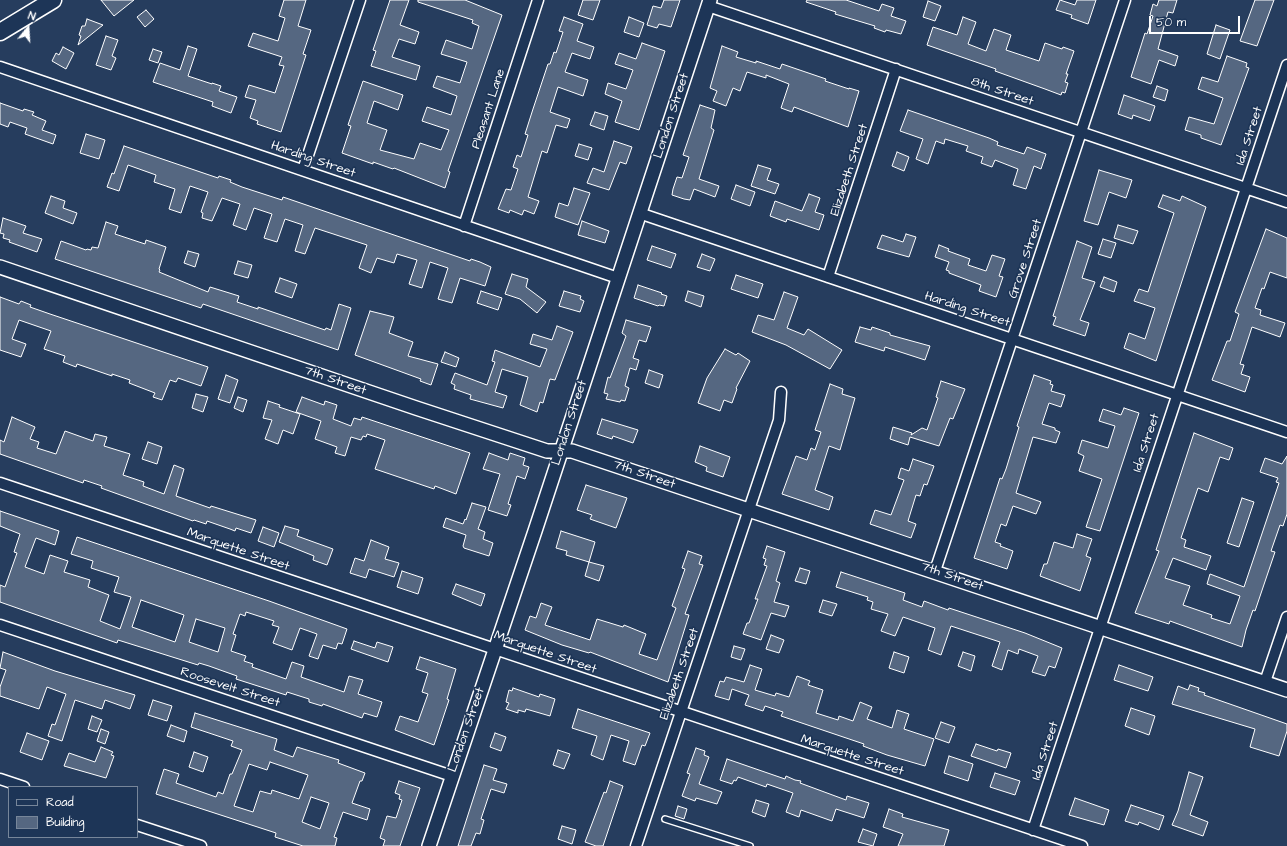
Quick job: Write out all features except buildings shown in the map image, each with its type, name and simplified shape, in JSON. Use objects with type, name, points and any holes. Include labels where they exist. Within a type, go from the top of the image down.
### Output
[{"type":"main road","points":[[0,32],[53,0]]},
{"type":"street","points":[[303,170],[360,0]]},
{"type":"street","name":"Pleasant Lane","points":[[464,226],[538,0]]},
{"type":"street","name":"Grove Street","points":[[935,571],[1014,340],[1125,0]]},
{"type":"street","name":"8th Street","points":[[709,3],[896,70],[1287,202]]},
{"type":"street","name":"London Street","points":[[429,846],[709,3]]},
{"type":"street","name":"Ida Street","points":[[1033,830],[1287,65]]},
{"type":"street","name":"Harding Street","points":[[0,67],[618,278]]},
{"type":"street","name":"Elizabeth Street","points":[[828,278],[896,70]]},
{"type":"street","name":"Harding Street","points":[[639,213],[1287,432]]},
{"type":"street","name":"7th Street","points":[[0,267],[431,413],[547,451],[572,451],[749,511],[935,571],[1287,690]]},
{"type":"street","name":"Elizabeth Street","points":[[636,846],[779,420],[781,392]]},
{"type":"street","name":"Marquette Street","points":[[0,483],[680,713],[1082,846]]},
{"type":"street","points":[[1265,682],[1287,617]]},
{"type":"street","name":"Roosevelt Street","points":[[0,625],[452,776]]},
{"type":"street","points":[[0,779],[21,786]]},
{"type":"street","points":[[138,825],[201,846]]},
{"type":"lane","points":[[665,819],[750,846]]}]
